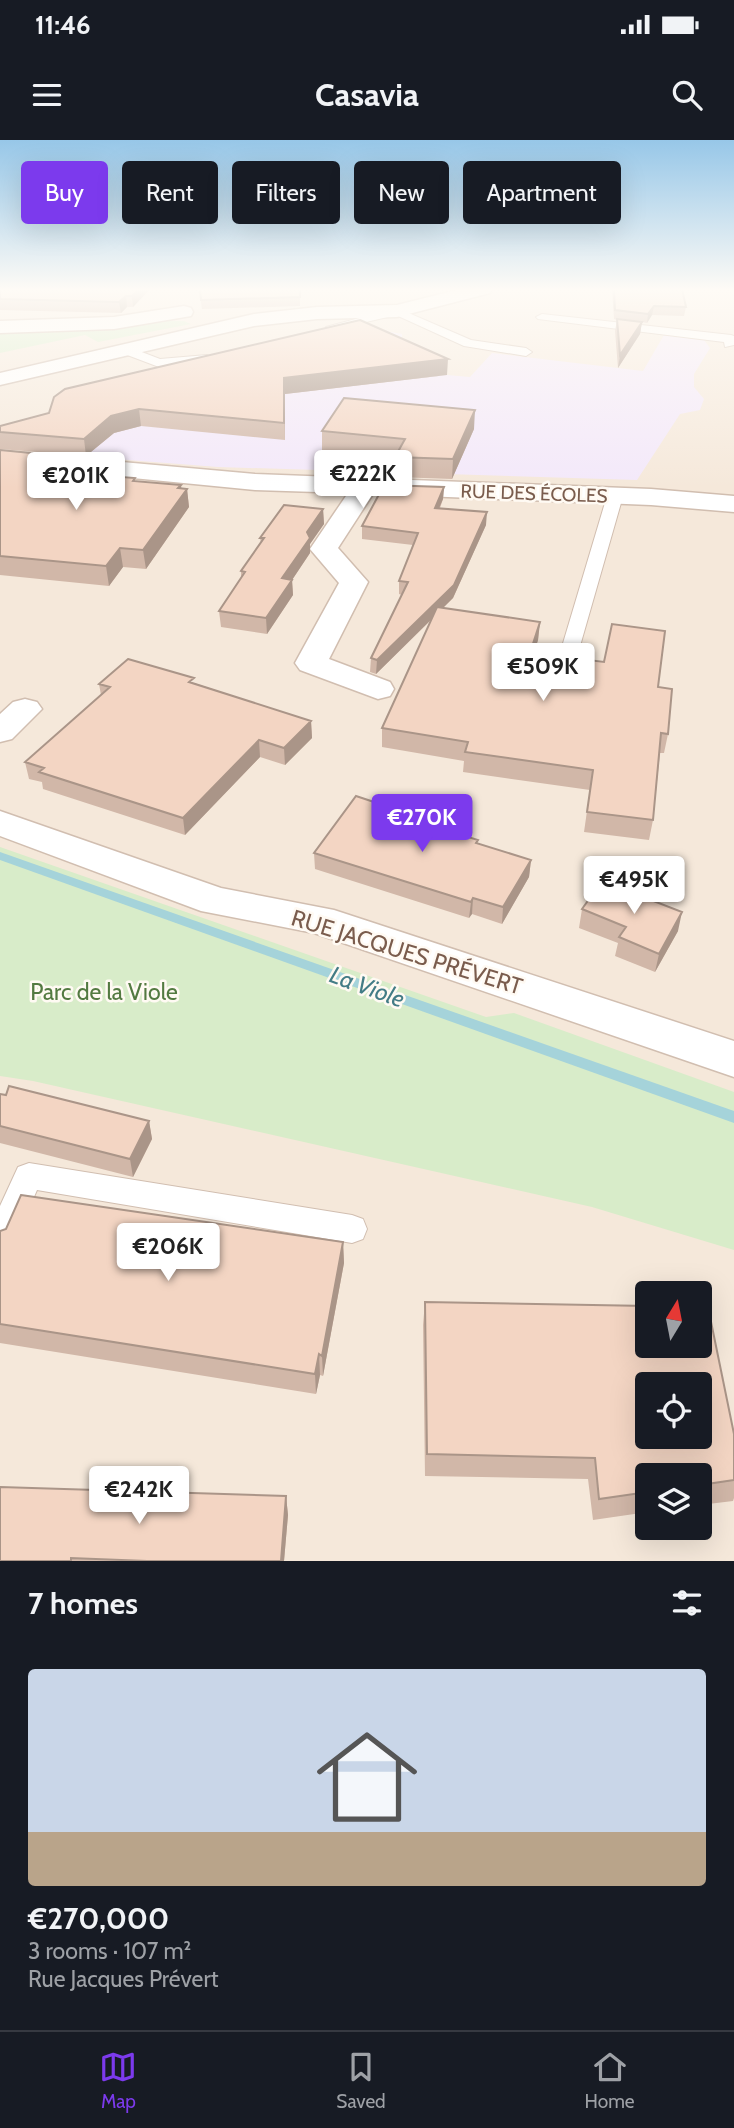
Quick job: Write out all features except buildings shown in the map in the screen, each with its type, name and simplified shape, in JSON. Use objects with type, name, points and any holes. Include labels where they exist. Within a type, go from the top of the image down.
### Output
[{"type":"street","points":[[0,379],[102,355]]},
{"type":"street","name":"RUE DES ÉCOLES","points":[[0,458],[230,481],[615,496],[734,504]]},
{"type":"street","points":[[364,487],[324,549],[354,582],[311,663],[378,689]]},
{"type":"street","points":[[0,732],[26,709]]},
{"type":"street","name":"RUE JACQUES PRÉVERT","points":[[0,824],[215,901],[319,920],[734,1059]]},
{"type":"lane","points":[[139,355],[159,363],[195,362],[221,355]]},
{"type":"lane","points":[[567,660],[615,496]]},
{"type":"lane","points":[[0,1239],[29,1176],[352,1229]]},
{"type":"shaded area","points":[[0,355],[734,355],[734,1561],[0,1561]]},
{"type":"shaded area","points":[[307,355],[422,355],[447,375],[470,377],[490,355],[511,355],[643,371],[652,355],[705,355],[694,374],[694,387],[704,399],[700,410],[680,414],[637,480],[218,467],[102,458],[42,449]]},
{"type":"green space","name":"Parc de la Viole","points":[[0,847],[486,1017],[514,1013],[734,1092],[734,1250],[592,1207],[33,1081],[0,1076]]},
{"type":"waterway","name":"La Viole","points":[[0,856],[734,1117]]}]
